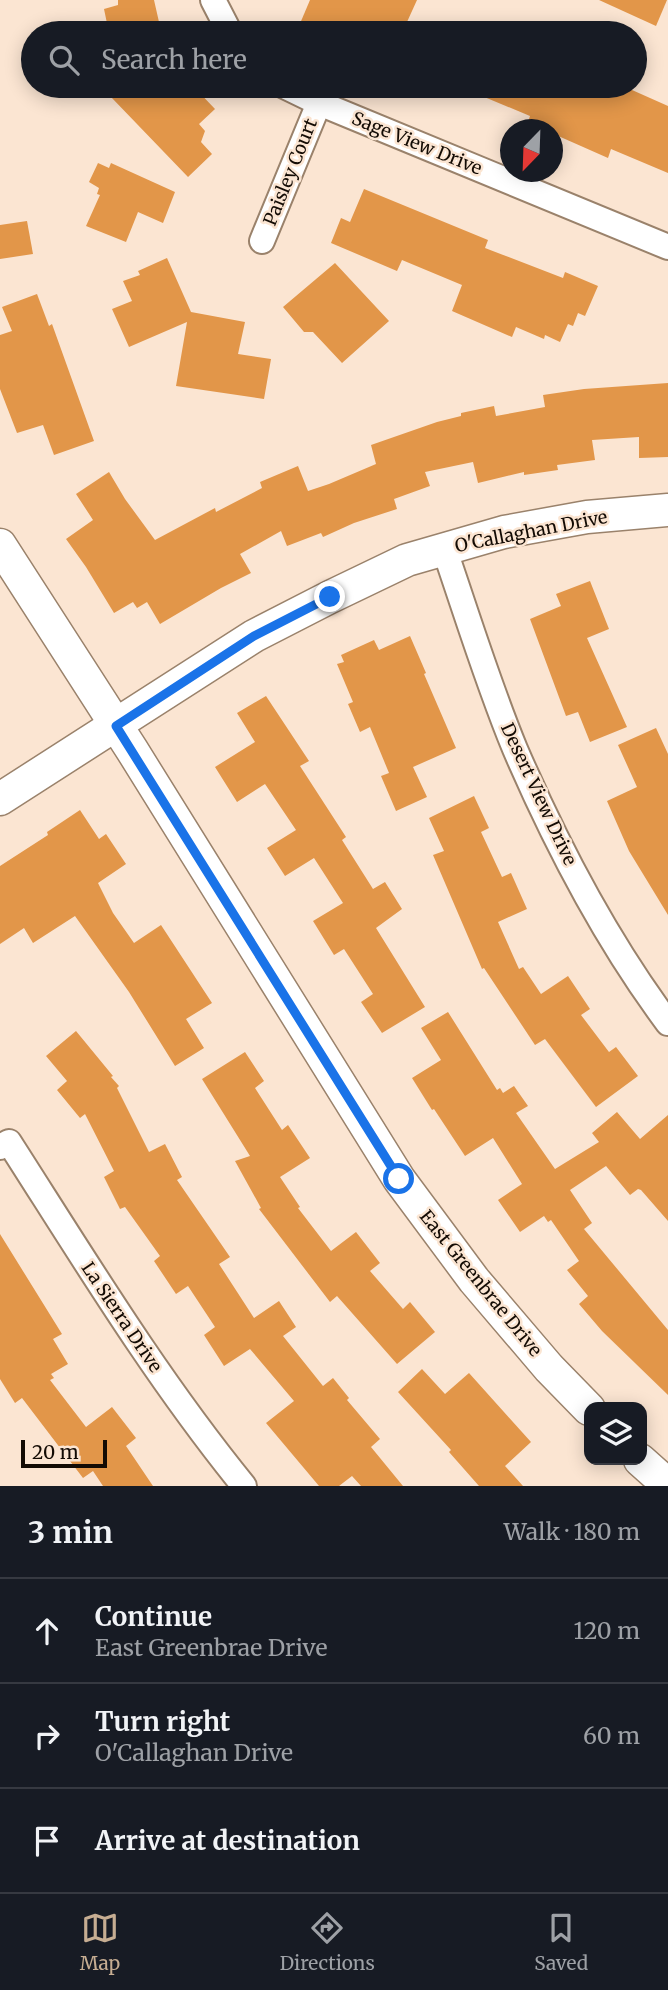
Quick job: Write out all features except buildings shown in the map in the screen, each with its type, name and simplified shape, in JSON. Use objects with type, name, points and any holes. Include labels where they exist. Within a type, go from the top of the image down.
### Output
[{"type":"street","points":[[213,0],[224,21]]},
{"type":"street","name":"Sage View Drive","points":[[308,98],[668,247]]},
{"type":"street","name":"Paisley Court","points":[[262,241],[318,103]]},
{"type":"street","name":"O'Callaghan Drive","points":[[0,799],[254,636],[407,560],[504,532],[587,517],[668,510]]},
{"type":"street","name":"East Greenbrae Drive","points":[[0,545],[399,1179],[474,1280],[549,1368],[584,1404]]},
{"type":"street","name":"Desert View Drive","points":[[444,548],[515,748],[559,844],[608,931],[668,1023]]},
{"type":"street","name":"La Sierra Drive","points":[[4,1144],[135,1340],[211,1446],[244,1486]]},
{"type":"street","points":[[646,1465],[668,1485]]},
{"type":"route","points":[[330,597],[254,636],[116,726],[399,1179]]}]
